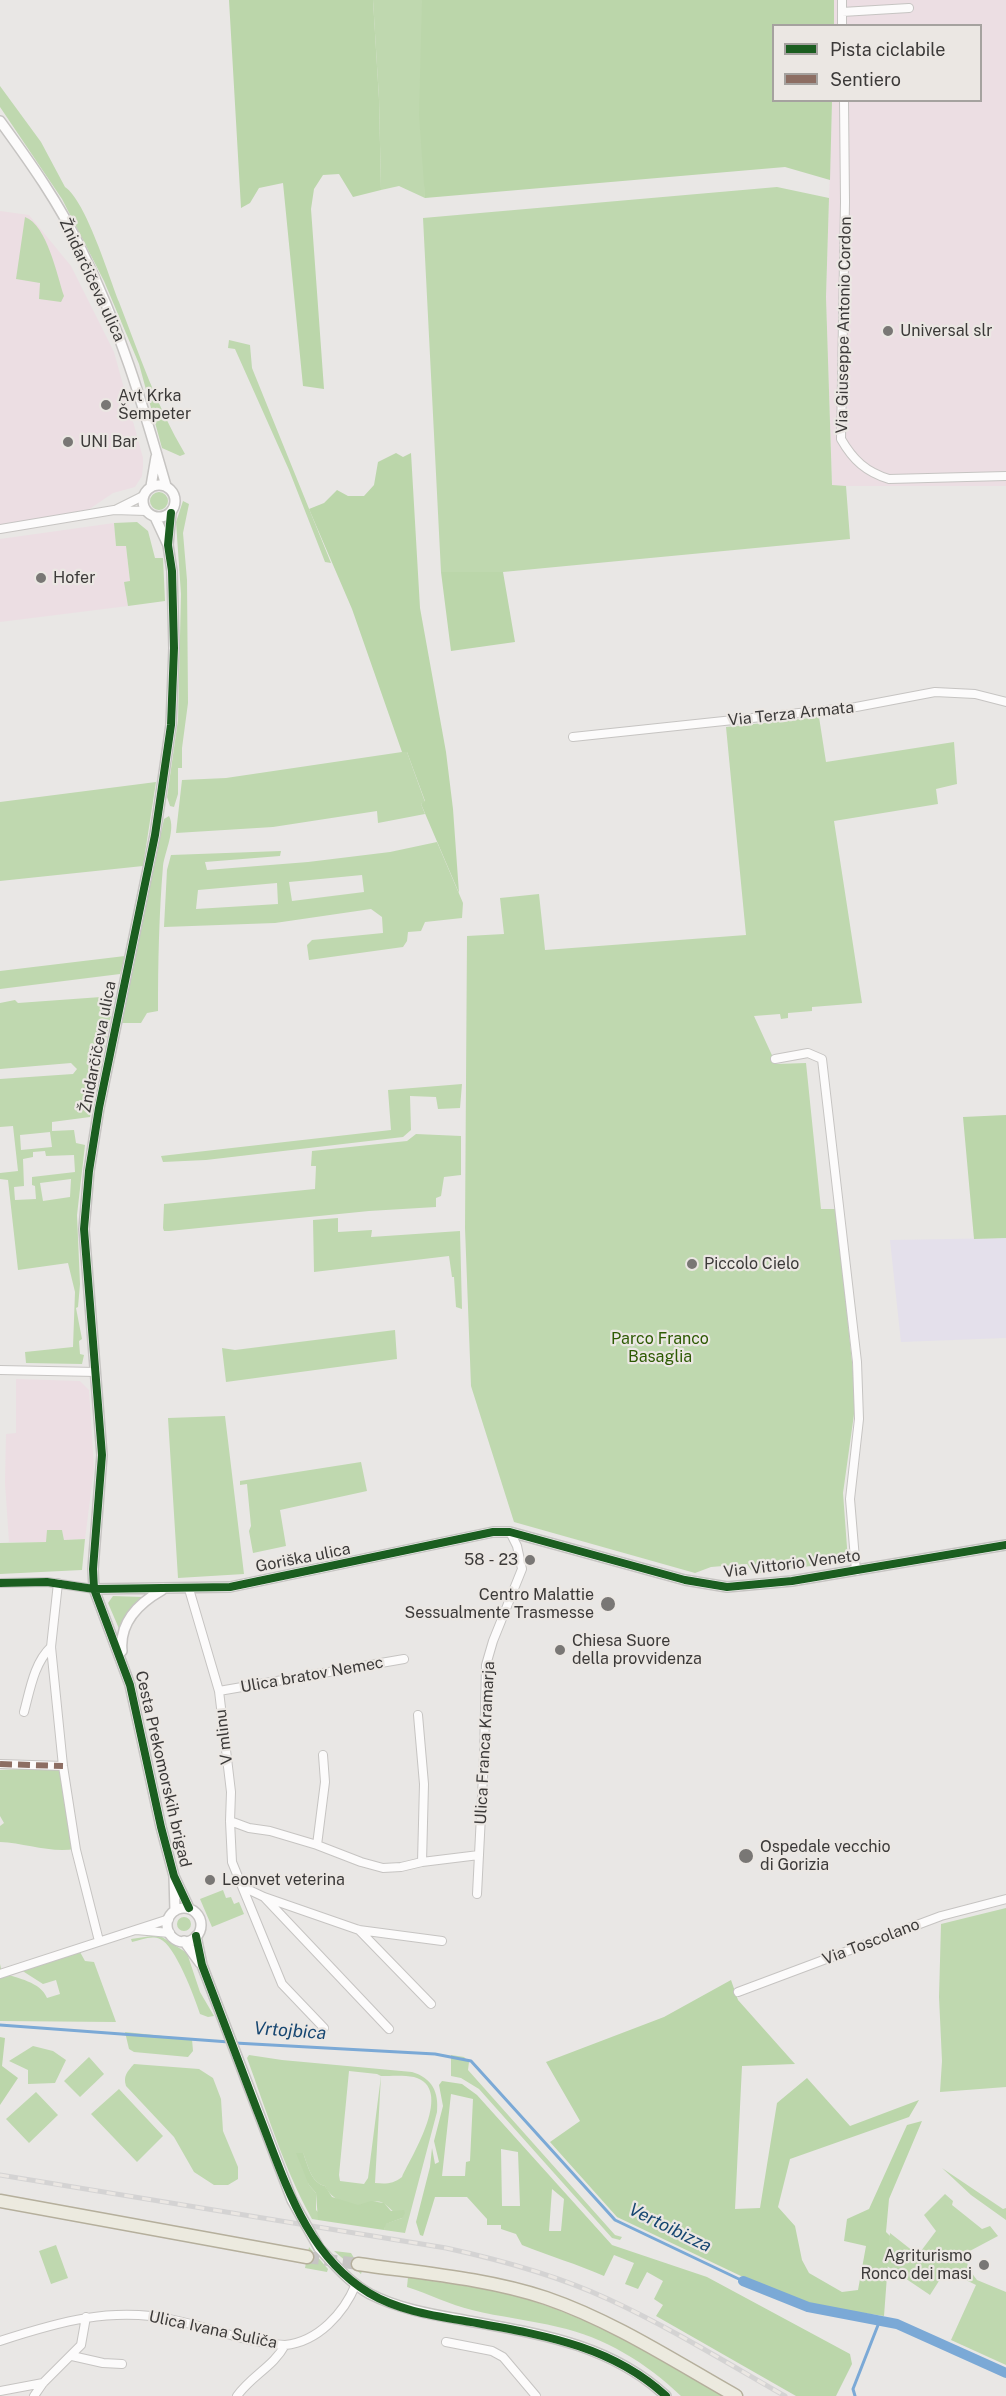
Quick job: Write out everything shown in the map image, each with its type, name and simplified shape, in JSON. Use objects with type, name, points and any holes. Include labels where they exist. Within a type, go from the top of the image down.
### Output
[{"type":"main road","points":[[0,2201],[307,2257]]},
{"type":"main road","points":[[358,2264],[460,2279],[509,2288],[545,2298],[600,2321],[736,2396]]},
{"type":"street","points":[[842,0],[842,24]]},
{"type":"street","points":[[842,12],[909,8]]},
{"type":"street","name":"Via Giuseppe Antonio Cordon","points":[[844,102],[845,202],[841,439],[850,455],[863,467],[876,475],[889,479],[1006,476]]},
{"type":"street","name":"Žnidarčičeva ulica","points":[[0,121],[40,177],[81,247],[116,326],[143,402],[166,486],[176,498],[176,504],[171,513],[168,545],[172,571],[174,648],[171,725],[155,835],[99,1108],[89,1171],[84,1228],[102,1455],[93,1569],[94,1589]]},
{"type":"street","name":"Žnidarčičeva ulica","points":[[114,510],[143,496],[151,486],[157,452]]},
{"type":"street","points":[[151,486],[157,484],[166,486]]},
{"type":"street","points":[[143,496],[146,511],[155,517],[163,517],[171,513]]},
{"type":"street","name":"Žnidarčičeva ulica","points":[[0,528],[114,510],[146,511]]},
{"type":"street","name":"Žnidarčičeva ulica","points":[[155,517],[168,545]]},
{"type":"street","name":"Via Terza Armata","points":[[573,737],[856,707],[935,692],[975,694],[1006,702]]},
{"type":"street","name":"Via Vittorio Veneto","points":[[776,1059],[808,1053],[822,1059],[857,1362],[859,1419],[850,1499],[856,1571]]},
{"type":"street","points":[[0,1370],[96,1372]]},
{"type":"street","name":"Goriška ulica","points":[[94,1589],[230,1587],[493,1532],[512,1533]]},
{"type":"street","name":"Via Vittorio Veneto","points":[[512,1533],[684,1580],[727,1587],[792,1581],[1006,1545]]},
{"type":"street","name":"Ulica Franca Kramarja","points":[[477,1894],[486,1665],[493,1641],[522,1569],[512,1533]]},
{"type":"street","points":[[0,1582],[58,1583],[94,1589]]},
{"type":"street","points":[[58,1583],[51,1647],[63,1766],[76,1850],[99,1941]]},
{"type":"street","points":[[122,1659],[121,1641],[132,1613],[148,1598],[165,1588]]},
{"type":"street","name":"Cesta Prekomorskih brigad","points":[[94,1589],[102,1615],[122,1659],[135,1705],[174,1876],[189,1908],[197,1914],[201,1923],[196,1936],[202,1965],[292,2199],[320,2248],[356,2284],[370,2294],[400,2306],[549,2337],[596,2351],[640,2375],[666,2396]]},
{"type":"street","name":"V mlinu","points":[[189,1589],[219,1691],[231,1792],[232,1862],[282,1984],[324,2028]]},
{"type":"street","points":[[24,1712],[37,1667],[44,1653],[51,1647]]},
{"type":"street","name":"Ulica bratov Nemec","points":[[219,1691],[404,1659]]},
{"type":"street","points":[[418,1715],[424,1784],[422,1862]]},
{"type":"street","points":[[317,1845],[325,1790],[323,1755]]},
{"type":"street","points":[[0,1764],[63,1766]]},
{"type":"street","points":[[230,1821],[317,1845],[383,1868],[479,1855]]},
{"type":"street","name":"Cesta Prekomorskih brigad","points":[[174,1876],[170,1934],[184,1941],[202,1965]]},
{"type":"street","points":[[243,1887],[264,1897],[358,1930],[442,1941]]},
{"type":"street","points":[[264,1897],[388,2029]]},
{"type":"street","name":"Via Toscolano","points":[[738,1992],[941,1916],[1006,1899]]},
{"type":"street","points":[[0,1974],[134,1930],[189,1908]]},
{"type":"street","points":[[134,1930],[170,1934]]},
{"type":"street","points":[[358,1930],[431,2004]]},
{"type":"street","points":[[184,1941],[196,1936]]},
{"type":"street","points":[[237,2396],[246,2384],[275,2360],[285,2345],[296,2344],[325,2328],[339,2313],[356,2284]]},
{"type":"street","name":"Ulica Ivana Suliča","points":[[0,2342],[51,2325],[86,2317],[120,2314],[173,2319],[263,2344],[285,2345]]},
{"type":"street","points":[[34,2396],[43,2383],[81,2345],[86,2317]]},
{"type":"street","points":[[446,2342],[492,2351],[502,2357],[536,2396]]},
{"type":"street","points":[[72,2356],[103,2363],[122,2364]]},
{"type":"street","points":[[0,2391],[22,2389],[43,2383]]},
{"type":"shaded area","points":[[834,0],[1006,0],[1006,486],[832,486],[826,297],[832,102],[982,102],[982,24],[834,24]]},
{"type":"shaded area","points":[[0,211],[29,215],[71,266],[114,352],[143,458],[143,466],[142,476],[135,487],[113,493],[88,510],[0,525]]},
{"type":"shaded area","points":[[114,523],[116,546],[126,546],[130,582],[125,582],[128,606],[0,622],[0,539]]},
{"type":"shaded area","points":[[1006,1238],[1006,1338],[901,1342],[890,1240]]},
{"type":"shaded area","points":[[16,1379],[80,1381],[89,1390],[94,1468],[85,1539],[64,1540],[62,1530],[48,1530],[47,1542],[9,1542],[5,1483],[6,1434],[16,1433]]},
{"type":"green space","points":[[229,0],[373,0],[379,99],[381,190],[353,197],[339,174],[323,175],[314,189],[311,209],[324,389],[303,386],[283,183],[259,188],[250,203],[241,208]]},
{"type":"green space","points":[[373,0],[422,0],[425,198],[399,186],[381,190],[379,99]]},
{"type":"green space","points":[[422,0],[834,0],[834,24],[772,24],[772,102],[832,102],[830,180],[785,167],[425,198],[419,115]]},
{"type":"green space","points":[[0,86],[41,142],[65,187],[81,207],[96,240],[149,380],[185,454],[180,456],[162,448],[139,364],[104,281],[62,199],[0,107]]},
{"type":"green space","points":[[777,187],[829,198],[826,297],[832,485],[846,486],[850,539],[503,572],[441,572],[423,218]]},
{"type":"green space","points":[[25,217],[33,222],[45,240],[64,296],[61,302],[39,299],[40,283],[16,279]]},
{"type":"green space","points":[[229,340],[250,345],[252,368],[331,563],[325,562],[289,470],[235,349],[228,348]]},
{"type":"green space","points":[[396,453],[403,457],[411,453],[420,608],[446,752],[459,893],[421,804],[425,801],[407,752],[402,752],[352,609],[309,509],[324,503],[337,490],[348,496],[364,496],[374,485],[378,462]]},
{"type":"green space","points":[[155,492],[163,492],[168,497],[166,508],[155,510],[150,505],[150,497]]},
{"type":"green space","points":[[183,501],[189,504],[183,533],[187,580],[188,703],[182,748],[182,768],[178,768],[178,794],[174,807],[170,806],[167,797],[178,720],[181,594],[176,522]]},
{"type":"green space","points":[[137,522],[148,531],[155,558],[163,558],[165,601],[128,606],[124,582],[130,581],[126,546],[116,546],[114,523]]},
{"type":"green space","points":[[441,572],[503,572],[515,642],[451,651]]},
{"type":"green space","name":"Parco Franco Basaglia","points":[[819,717],[826,762],[954,742],[957,784],[936,789],[938,804],[834,821],[862,1003],[812,1007],[812,1011],[788,1013],[788,1018],[781,1019],[780,1014],[754,1016],[776,1064],[806,1063],[821,1209],[836,1209],[856,1400],[843,1493],[848,1561],[759,1573],[751,1570],[747,1564],[711,1567],[695,1573],[514,1522],[471,1386],[465,1228],[467,936],[504,934],[500,898],[539,894],[545,950],[746,935],[726,727]]},
{"type":"green space","points":[[407,752],[425,802],[421,804],[425,814],[378,823],[377,811],[273,827],[176,833],[182,780],[226,778]]},
{"type":"green space","points":[[156,782],[143,866],[0,881],[0,802]]},
{"type":"green space","points":[[169,816],[171,834],[163,866],[158,1011],[147,1013],[141,1023],[121,1023],[164,819]]},
{"type":"green space","points":[[437,842],[463,903],[462,918],[425,922],[421,931],[408,932],[407,941],[403,947],[309,960],[307,945],[312,940],[383,933],[382,917],[371,909],[275,923],[164,927],[167,870],[171,855],[281,851],[280,856],[205,862],[207,870],[308,862],[390,852]],"holes":[[[362,875],[364,892],[292,901],[289,882]],[[277,883],[278,904],[196,909],[198,890]]]},
{"type":"green space","points":[[125,956],[120,974],[0,989],[0,971]]},
{"type":"green space","points":[[115,996],[90,1117],[52,1122],[52,1131],[74,1130],[76,1143],[85,1145],[77,1215],[80,1284],[78,1307],[76,1308],[82,1339],[79,1341],[80,1354],[84,1355],[82,1364],[26,1363],[25,1352],[73,1347],[75,1292],[68,1263],[18,1270],[8,1180],[0,1179],[0,1173],[18,1171],[13,1126],[0,1127],[0,1079],[73,1074],[77,1069],[71,1063],[0,1069],[0,1003],[15,1000],[18,1003]],"holes":[[[50,1132],[52,1147],[21,1150],[20,1135]],[[45,1151],[46,1156],[74,1155],[75,1172],[32,1177],[36,1199],[15,1200],[14,1187],[24,1186],[23,1159],[33,1157],[33,1152]],[[71,1179],[70,1197],[43,1201],[40,1183]]]},
{"type":"green space","points":[[462,1084],[460,1108],[438,1109],[436,1097],[410,1096],[411,1130],[403,1137],[206,1160],[163,1162],[161,1156],[391,1130],[388,1090]]},
{"type":"green space","points":[[1006,1115],[1006,1238],[974,1239],[963,1117]]},
{"type":"green space","points":[[416,1134],[461,1136],[461,1175],[444,1177],[441,1196],[436,1198],[436,1207],[369,1211],[164,1231],[164,1204],[315,1189],[316,1166],[311,1166],[312,1151],[407,1141]]},
{"type":"green space","points":[[338,1218],[338,1232],[372,1230],[371,1237],[460,1231],[462,1309],[456,1307],[454,1277],[452,1277],[449,1256],[314,1272],[313,1220]]},
{"type":"green space","points":[[395,1330],[397,1359],[226,1382],[222,1348],[235,1350]]},
{"type":"green space","points":[[225,1416],[244,1574],[178,1578],[168,1418]]},
{"type":"green space","points":[[361,1462],[367,1491],[280,1510],[286,1546],[253,1553],[249,1531],[251,1526],[247,1484],[240,1485],[240,1481]]},
{"type":"green space","points":[[47,1530],[62,1530],[64,1540],[85,1539],[82,1570],[0,1574],[0,1543],[46,1542]]},
{"type":"green space","points":[[113,1596],[142,1597],[130,1612],[120,1631],[108,1603]]},
{"type":"green space","points":[[62,1767],[75,1849],[56,1850],[0,1842],[0,1826],[4,1823],[0,1816],[0,1770]]},
{"type":"green space","points":[[223,1890],[226,1898],[231,1897],[234,1904],[239,1902],[244,1914],[212,1927],[200,1899]]},
{"type":"green space","points":[[1006,1908],[1006,2087],[940,2092],[942,2061],[939,1997],[941,1924]]},
{"type":"green space","points":[[181,1917],[187,1917],[191,1924],[187,1931],[181,1931],[177,1927],[177,1921]]},
{"type":"green space","points":[[162,1937],[187,1953],[200,1992],[214,2016],[208,2017],[200,2014],[184,1973],[166,1943],[157,1938],[132,1942],[131,1939]]},
{"type":"green space","points":[[80,1952],[85,1961],[94,1962],[116,2022],[0,2021],[0,1964],[2,1973],[34,1984],[47,1998],[60,1994],[56,1980],[43,1984],[21,1970]]},
{"type":"green space","points":[[731,1980],[738,2000],[795,2064],[742,2066],[735,2209],[760,2208],[777,2103],[807,2078],[850,2126],[919,2100],[909,2117],[790,2159],[778,2207],[795,2226],[802,2260],[809,2273],[842,2292],[858,2290],[866,2246],[844,2241],[847,2219],[869,2209],[907,2125],[922,2121],[889,2199],[886,2232],[890,2236],[884,2316],[814,2306],[802,2302],[743,2277],[617,2217],[550,2142],[580,2121],[546,2062],[664,2017]]},
{"type":"green space","points":[[125,2032],[192,2039],[193,2051],[188,2057],[134,2052],[129,2049]]},
{"type":"green space","points":[[0,2037],[5,2038],[2,2066],[18,2078],[0,2105]]},
{"type":"green space","points":[[33,2046],[53,2051],[66,2060],[55,2083],[28,2084],[28,2070],[9,2061]]},
{"type":"green space","points":[[249,2055],[412,2072],[429,2082],[437,2098],[437,2112],[405,2233],[384,2230],[385,2224],[402,2218],[383,2203],[355,2205],[335,2198],[313,2177],[303,2153],[309,2185],[316,2193],[316,2210],[319,2213],[318,2220],[312,2219],[284,2160],[247,2058]],"holes":[[[349,2071],[381,2076],[368,2178],[364,2184],[340,2181]],[[381,2076],[414,2077],[426,2084],[431,2094],[431,2108],[421,2139],[402,2177],[392,2182],[375,2183]]]},
{"type":"green space","points":[[451,2055],[464,2057],[469,2062],[468,2070],[615,2235],[622,2237],[620,2240],[612,2238],[479,2089],[461,2078],[451,2076]]},
{"type":"green space","points":[[89,2057],[104,2074],[80,2097],[64,2081]]},
{"type":"green space","points":[[134,2064],[199,2069],[213,2078],[221,2099],[223,2131],[238,2167],[238,2179],[228,2185],[214,2185],[194,2172],[174,2137],[126,2086],[126,2074]]},
{"type":"green space","points":[[442,2081],[462,2084],[477,2095],[612,2245],[707,2277],[850,2354],[852,2364],[836,2396],[796,2396],[656,2316],[663,2305],[654,2299],[663,2281],[647,2272],[638,2289],[625,2284],[634,2263],[614,2255],[604,2276],[522,2245],[516,2234],[501,2229],[501,2225],[487,2225],[487,2219],[467,2197],[435,2197],[423,2236],[420,2235],[416,2222],[430,2167],[432,2148],[435,2164],[439,2162],[434,2141],[443,2106],[439,2085]],"holes":[[[451,2094],[473,2099],[470,2161],[466,2162],[465,2176],[442,2176]],[[501,2149],[518,2152],[520,2206],[502,2206]],[[552,2189],[564,2199],[561,2231],[549,2231]]]},
{"type":"green space","points":[[119,2089],[163,2136],[137,2162],[91,2114]]},
{"type":"green space","points":[[36,2092],[58,2115],[29,2143],[6,2119]]},
{"type":"green space","points":[[296,2153],[303,2153],[313,2177],[325,2186],[332,2197],[358,2205],[371,2201],[384,2203],[391,2211],[404,2210],[405,2213],[402,2218],[386,2224],[384,2230],[318,2220],[316,2193],[309,2185]]},
{"type":"green space","points":[[942,2168],[1003,2209],[1006,2208],[1006,2220],[971,2195]]},
{"type":"green space","points":[[945,2194],[953,2201],[952,2205],[982,2229],[990,2226],[998,2236],[966,2253],[968,2268],[977,2280],[1006,2292],[1006,2365],[951,2340],[976,2285],[946,2270],[930,2295],[887,2266],[890,2233],[918,2255],[936,2231],[924,2215]]},
{"type":"green space","points":[[56,2245],[68,2278],[51,2284],[39,2251]]},
{"type":"green space","points":[[309,2247],[328,2269],[327,2272],[305,2268]]},
{"type":"green space","points":[[334,2251],[351,2253],[362,2271],[361,2274]]},
{"type":"green space","points":[[408,2277],[497,2291],[552,2308],[603,2329],[724,2396],[681,2396],[639,2362],[592,2337],[537,2322],[456,2305],[407,2287]]},
{"type":"waterway","name":"Vrtojbica","points":[[0,2025],[229,2042]]},
{"type":"waterway","name":"Vertoibizza","points":[[235,2043],[435,2054],[471,2061],[615,2220],[743,2281]]},
{"type":"waterway","name":"Vertoibizza","points":[[743,2281],[808,2307],[897,2324],[1006,2373]]},
{"type":"waterway","name":"Vrtojbica","points":[[855,2396],[853,2389],[880,2320]]},
{"type":"tunnel","points":[[307,2257],[358,2264]]},
{"type":"railway","points":[[0,2175],[446,2248],[508,2263],[548,2275],[631,2310],[785,2396]]},
{"type":"marked path","points":[[0,1764],[63,1766]]},
{"type":"cycle path","points":[[171,513],[168,545],[172,571],[174,648],[171,725],[155,835],[99,1108],[89,1171],[84,1229],[102,1455],[93,1569],[94,1589],[130,1685],[161,1827],[174,1876],[189,1908]]},
{"type":"cycle path","points":[[0,1583],[47,1582],[94,1589],[230,1587],[493,1532],[510,1532],[685,1580],[727,1587],[792,1581],[1006,1545]]},
{"type":"cycle path","points":[[196,1936],[202,1965],[298,2211],[328,2257],[347,2277],[382,2300],[410,2310],[556,2339],[580,2346],[625,2366],[666,2396]]},
{"type":"place","name":"Universal slr","points":[[888,331]]},
{"type":"place","name":"Avt Krka Šempeter","points":[[106,405]]},
{"type":"place","name":"UNI Bar","points":[[68,442]]},
{"type":"place","name":"Hofer","points":[[41,578]]},
{"type":"place","name":"Piccolo Cielo","points":[[692,1264]]},
{"type":"place","name":"58 - 23","points":[[530,1560]]},
{"type":"place","name":"Centro Malattie Sessualmente Trasmesse","points":[[608,1604]]},
{"type":"place","name":"Chiesa Suore della provvidenza","points":[[560,1650]]},
{"type":"place","name":"Ospedale vecchio di Gorizia","points":[[746,1856]]},
{"type":"place","name":"Leonvet veterina","points":[[210,1880]]},
{"type":"place","name":"Agriturismo Ronco dei masi","points":[[984,2265]]}]
